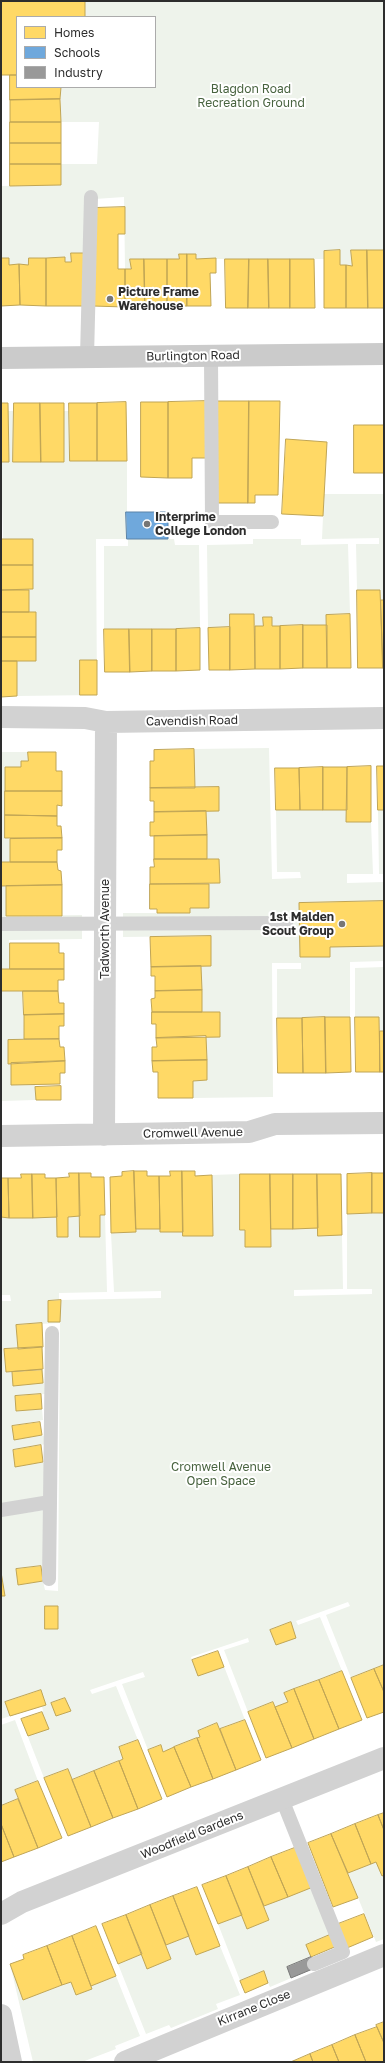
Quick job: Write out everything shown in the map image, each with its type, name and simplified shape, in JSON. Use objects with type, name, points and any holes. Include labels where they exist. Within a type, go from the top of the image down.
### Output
[{"type":"main road","name":"Burlington Road","points":[[1,358],[384,354]]},
{"type":"street","name":"Cavendish Road","points":[[1,717],[85,718],[106,722],[384,718]]},
{"type":"street","name":"Tadworth Avenue","points":[[104,1135],[106,722]]},
{"type":"street","name":"Cromwell Avenue","points":[[1,1136],[249,1132],[275,1124],[384,1123]]},
{"type":"street","name":"Woodfield Gardens","points":[[1,1914],[22,1902],[384,1758]]},
{"type":"street","name":"Kirrane Close","points":[[125,2062],[384,1955]]},
{"type":"street","points":[[1,2015],[11,2062]]},
{"type":"lane","points":[[87,358],[91,197]]},
{"type":"lane","points":[[211,356],[212,522],[272,522]]},
{"type":"lane","points":[[1,924],[286,923]]},
{"type":"lane","points":[[49,1580],[52,1333]]},
{"type":"lane","points":[[1,1510],[50,1502]]},
{"type":"lane","points":[[282,1799],[343,1952],[314,1964]]},
{"type":"green space","name":"Blagdon Road Recreation Ground","points":[[85,1],[384,1],[384,250],[352,250],[352,266],[340,265],[340,250],[324,251],[324,259],[196,259],[196,254],[179,259],[131,259],[131,269],[125,269],[124,197],[95,199],[86,253],[71,253],[71,262],[65,262],[64,257],[29,258],[28,265],[9,265],[9,258],[1,258],[1,186],[61,185],[61,164],[97,164],[99,122],[61,122],[61,88],[156,88],[156,16],[85,16]]},
{"type":"green space","points":[[8,411],[14,411],[14,462],[64,462],[64,411],[69,411],[70,461],[127,461],[127,539],[96,539],[97,695],[17,696],[17,661],[36,661],[36,612],[29,612],[29,590],[33,589],[33,539],[3,539],[1,462],[9,462]]},
{"type":"green space","points":[[324,494],[384,494],[384,600],[381,600],[380,590],[357,590],[356,544],[379,544],[379,538],[322,539]]},
{"type":"green space","points":[[128,539],[174,539],[175,545],[199,545],[200,628],[104,629],[104,546],[128,546]]},
{"type":"green space","points":[[253,539],[301,539],[301,545],[348,544],[350,614],[326,615],[327,625],[272,626],[272,617],[263,626],[255,626],[254,614],[230,614],[230,627],[208,628],[207,545],[253,544]]},
{"type":"green space","points":[[269,748],[272,879],[301,878],[300,872],[277,872],[276,810],[347,810],[347,822],[371,822],[373,874],[347,874],[347,883],[384,882],[384,961],[350,962],[350,1017],[277,1018],[277,969],[301,969],[301,963],[272,963],[273,1097],[193,1098],[193,1081],[207,1080],[206,1036],[220,1036],[220,1012],[202,1012],[201,966],[211,966],[211,936],[123,937],[123,913],[190,913],[190,908],[209,908],[209,884],[220,883],[219,859],[207,859],[206,811],[219,811],[219,787],[195,788],[194,749]]},
{"type":"green space","points":[[1,752],[28,752],[28,761],[21,767],[5,767],[5,838],[10,839],[10,862],[1,862]]},
{"type":"green space","points":[[378,810],[384,810],[384,874],[379,874]]},
{"type":"green space","points":[[1,886],[6,886],[7,916],[82,915],[82,939],[9,940],[10,969],[1,969]]},
{"type":"green space","points":[[384,967],[384,1031],[380,1031],[379,1017],[355,1017],[355,968]]},
{"type":"green space","points":[[1,991],[23,991],[24,1039],[8,1040],[8,1063],[11,1063],[11,1085],[35,1085],[36,1100],[1,1101]]},
{"type":"green space","name":"Cromwell Avenue Open Space","points":[[240,1174],[240,1230],[245,1230],[245,1247],[271,1247],[271,1229],[318,1228],[318,1236],[342,1235],[343,1289],[294,1290],[294,1296],[372,1294],[372,1289],[347,1289],[347,1214],[384,1213],[384,1665],[351,1678],[326,1615],[350,1606],[348,1602],[296,1621],[298,1625],[320,1617],[342,1671],[284,1693],[288,1702],[275,1707],[273,1702],[248,1712],[224,1650],[249,1642],[248,1638],[191,1657],[192,1660],[218,1651],[245,1720],[220,1729],[217,1723],[198,1731],[200,1737],[163,1752],[161,1745],[148,1750],[122,1684],[145,1677],[143,1672],[90,1690],[92,1694],[116,1686],[138,1740],[119,1747],[123,1759],[72,1780],[68,1769],[44,1778],[21,1719],[43,1711],[42,1706],[1,1719],[1,1596],[5,1596],[1,1572],[1,1516],[45,1510],[45,1565],[16,1569],[18,1585],[43,1581],[45,1590],[58,1591],[60,1323],[16,1325],[18,1349],[4,1350],[6,1372],[12,1372],[14,1386],[43,1383],[43,1369],[45,1394],[15,1396],[16,1411],[42,1409],[43,1420],[13,1426],[15,1439],[42,1435],[45,1437],[46,1444],[13,1450],[15,1466],[48,1462],[45,1498],[1,1505],[1,1301],[11,1301],[10,1295],[1,1295],[1,1217],[57,1217],[57,1237],[68,1237],[68,1217],[80,1216],[80,1237],[100,1237],[100,1215],[105,1215],[107,1292],[59,1293],[59,1300],[48,1301],[48,1322],[60,1322],[61,1300],[161,1298],[161,1291],[114,1292],[111,1233],[135,1232],[136,1229],[160,1229],[160,1232],[183,1232],[183,1236],[213,1236],[212,1175]]},
{"type":"green space","points":[[15,1720],[38,1781],[15,1790],[18,1799],[1,1806],[1,1725]]},
{"type":"green space","points":[[376,1862],[384,1875],[384,1939],[376,1942],[348,1873]]},
{"type":"green space","points":[[313,1887],[337,1946],[311,1956],[315,1968],[270,1987],[268,1983],[245,1993],[218,1924],[242,1915],[247,1929],[269,1920],[264,1906]]},
{"type":"green space","points":[[189,1936],[196,1955],[220,1946],[240,1995],[216,2004],[218,2009],[171,2028],[169,2025],[146,2034],[118,1964],[142,1954],[148,1968],[171,1959],[166,1945]]},
{"type":"green space","points":[[10,1964],[23,2000],[71,1982],[76,1995],[92,1989],[91,1986],[116,1976],[140,2036],[115,2046],[116,2049],[82,2062],[33,2062]]},
{"type":"building: Homes","points":[[1,1],[85,1],[85,16],[16,16],[16,75],[1,75]]},
{"type":"building: Homes","points":[[10,75],[16,75],[16,88],[61,88],[60,99],[10,100]]},
{"type":"building: Homes","points":[[60,99],[61,122],[10,122],[10,100]]},
{"type":"building: Homes","points":[[10,122],[61,122],[61,143],[10,143]]},
{"type":"building: Homes","points":[[10,143],[61,143],[61,164],[10,164]]},
{"type":"building: Homes","points":[[10,164],[61,164],[61,185],[10,186]]},
{"type":"building: Homes","points":[[125,207],[125,234],[118,234],[118,269],[125,269],[125,307],[93,306],[94,208]]},
{"type":"building: Homes","points":[[340,250],[340,265],[346,265],[346,308],[324,308],[324,251]]},
{"type":"building: Homes","points":[[351,250],[367,250],[368,308],[346,308],[346,265],[352,266]]},
{"type":"building: Homes","points":[[367,250],[384,250],[384,308],[368,308]]},
{"type":"building: Homes","points":[[71,253],[86,253],[84,306],[46,306],[46,258],[65,257],[65,262],[71,262]]},
{"type":"building: Homes","points":[[179,254],[187,254],[187,306],[167,306],[167,259],[179,259]]},
{"type":"building: Homes","points":[[187,254],[196,254],[196,259],[216,258],[216,273],[210,273],[211,306],[187,306]]},
{"type":"building: Homes","points":[[1,258],[9,258],[9,265],[19,264],[20,305],[1,306]]},
{"type":"building: Homes","points":[[29,258],[46,258],[46,306],[20,305],[19,264],[28,265]]},
{"type":"building: Homes","points":[[130,259],[144,259],[145,306],[125,307],[125,269],[131,269]]},
{"type":"building: Homes","points":[[144,259],[167,259],[167,306],[145,306]]},
{"type":"building: Homes","points":[[225,259],[249,259],[248,308],[226,308]]},
{"type":"building: Homes","points":[[249,259],[268,259],[269,308],[248,308]]},
{"type":"building: Homes","points":[[268,259],[290,259],[290,308],[269,308]]},
{"type":"building: Homes","points":[[290,259],[314,259],[315,308],[290,308]]},
{"type":"building: Homes","points":[[207,401],[207,458],[192,458],[192,478],[168,478],[168,402]]},
{"type":"building: Homes","points":[[217,401],[249,401],[248,503],[218,503]]},
{"type":"building: Homes","points":[[249,401],[280,401],[278,495],[255,495],[255,503],[248,503]]},
{"type":"building: Homes","points":[[126,402],[127,461],[97,461],[97,403]]},
{"type":"building: Homes","points":[[141,402],[168,402],[168,478],[141,477]]},
{"type":"building: Homes","points":[[1,403],[8,403],[9,462],[1,462]]},
{"type":"building: Homes","points":[[14,403],[40,403],[41,462],[13,462]]},
{"type":"building: Homes","points":[[40,403],[64,403],[64,462],[41,462]]},
{"type":"building: Homes","points":[[69,403],[97,403],[97,461],[70,461]]},
{"type":"building: Homes","points":[[354,425],[384,425],[384,473],[354,473]]},
{"type":"building: Homes","points":[[286,439],[327,442],[323,516],[282,514]]},
{"type":"building: Homes","points":[[1,539],[33,539],[33,565],[1,565]]},
{"type":"building: Homes","points":[[1,565],[33,565],[33,589],[1,590]]},
{"type":"building: Homes","points":[[1,590],[29,590],[29,612],[1,612]]},
{"type":"building: Homes","points":[[357,590],[380,590],[383,668],[358,668]]},
{"type":"building: Homes","points":[[381,600],[384,600],[384,668],[383,668]]},
{"type":"building: Homes","points":[[1,612],[36,612],[36,637],[1,637]]},
{"type":"building: Homes","points":[[230,614],[254,614],[255,669],[230,670]]},
{"type":"building: Homes","points":[[350,614],[351,668],[327,668],[326,615]]},
{"type":"building: Homes","points":[[263,617],[272,617],[272,626],[280,626],[280,669],[255,669],[255,626],[263,626]]},
{"type":"building: Homes","points":[[303,625],[303,668],[280,669],[280,626]]},
{"type":"building: Homes","points":[[303,625],[327,625],[327,668],[303,668]]},
{"type":"building: Homes","points":[[230,627],[230,670],[209,670],[208,628]]},
{"type":"building: Homes","points":[[200,628],[200,670],[176,671],[176,629]]},
{"type":"building: Homes","points":[[104,629],[129,629],[130,672],[105,672]]},
{"type":"building: Homes","points":[[129,629],[152,629],[152,671],[130,672]]},
{"type":"building: Homes","points":[[152,629],[176,629],[176,671],[152,671]]},
{"type":"building: Homes","points":[[1,637],[36,637],[36,661],[1,661]]},
{"type":"building: Homes","points":[[80,660],[97,660],[97,695],[80,695]]},
{"type":"building: Homes","points":[[1,661],[17,661],[17,696],[1,697]]},
{"type":"building: Homes","points":[[194,749],[195,788],[150,788],[150,761],[154,761],[154,750]]},
{"type":"building: Homes","points":[[28,752],[56,752],[56,771],[62,771],[62,791],[5,791],[5,767],[21,767],[21,761],[28,761]]},
{"type":"building: Homes","points":[[371,766],[371,822],[346,822],[347,767]]},
{"type":"building: Homes","points":[[377,766],[384,766],[384,810],[378,810]]},
{"type":"building: Homes","points":[[323,767],[323,810],[300,810],[299,768]]},
{"type":"building: Homes","points":[[323,767],[347,767],[347,810],[323,810]]},
{"type":"building: Homes","points":[[275,768],[299,768],[300,810],[276,810]]},
{"type":"building: Homes","points":[[219,787],[219,811],[154,812],[154,801],[150,801],[150,788]]},
{"type":"building: Homes","points":[[5,791],[62,791],[62,806],[57,805],[57,816],[5,815]]},
{"type":"building: Homes","points":[[206,811],[207,835],[150,836],[150,822],[154,822],[154,812]]},
{"type":"building: Homes","points":[[5,815],[57,816],[57,826],[61,826],[62,838],[5,838]]},
{"type":"building: Homes","points":[[207,835],[207,859],[154,859],[154,836]]},
{"type":"building: Homes","points":[[62,838],[62,850],[57,850],[57,862],[10,862],[10,839]]},
{"type":"building: Homes","points":[[154,859],[219,859],[220,883],[150,884],[150,867],[154,867]]},
{"type":"building: Homes","points":[[1,862],[57,862],[58,870],[61,871],[62,885],[1,886]]},
{"type":"building: Homes","points":[[150,884],[209,884],[209,908],[190,908],[190,913],[157,913],[157,909],[150,909]]},
{"type":"building: Homes","points":[[62,885],[62,916],[6,916],[6,886]]},
{"type":"building: Homes","name":"1st Malden Scout Group","points":[[384,901],[384,946],[330,947],[330,957],[300,957],[299,903]]},
{"type":"building: Homes","points":[[211,936],[211,966],[151,967],[150,937]]},
{"type":"building: Homes","points":[[10,943],[59,943],[59,953],[64,953],[64,969],[10,969]]},
{"type":"building: Homes","points":[[201,966],[202,990],[155,991],[155,976],[151,976],[151,967]]},
{"type":"building: Homes","points":[[1,969],[64,969],[64,980],[58,980],[58,991],[1,991]]},
{"type":"building: Homes","points":[[202,990],[202,1012],[152,1012],[151,999],[155,998],[155,991]]},
{"type":"building: Homes","points":[[23,991],[58,991],[59,1003],[64,1003],[64,1014],[24,1015]]},
{"type":"building: Homes","points":[[152,1012],[220,1012],[220,1037],[156,1038],[156,1024],[152,1024]]},
{"type":"building: Homes","points":[[64,1014],[64,1026],[59,1026],[59,1039],[24,1039],[24,1015]]},
{"type":"building: Homes","points":[[325,1017],[326,1073],[303,1073],[302,1018]]},
{"type":"building: Homes","points":[[325,1017],[350,1017],[351,1072],[326,1073]]},
{"type":"building: Homes","points":[[355,1017],[379,1017],[380,1072],[356,1072]]},
{"type":"building: Homes","points":[[277,1018],[302,1018],[303,1073],[278,1073]]},
{"type":"building: Homes","points":[[380,1031],[384,1031],[384,1072],[380,1072]]},
{"type":"building: Homes","points":[[206,1036],[207,1060],[152,1061],[152,1047],[157,1047],[156,1038]]},
{"type":"building: Homes","points":[[59,1039],[60,1047],[64,1047],[65,1061],[8,1064],[8,1040]]},
{"type":"building: Homes","points":[[207,1060],[207,1080],[193,1081],[193,1098],[158,1098],[158,1072],[153,1072],[152,1061]]},
{"type":"building: Homes","points":[[65,1061],[65,1073],[60,1073],[60,1084],[11,1085],[11,1063]]},
{"type":"building: Homes","points":[[61,1086],[61,1100],[36,1100],[35,1087]]},
{"type":"building: Homes","points":[[134,1171],[136,1232],[111,1233],[110,1177],[122,1176],[122,1172]]},
{"type":"building: Homes","points":[[134,1171],[147,1171],[147,1176],[159,1176],[160,1229],[136,1229]]},
{"type":"building: Homes","points":[[170,1171],[182,1171],[183,1232],[160,1232],[159,1176],[170,1176]]},
{"type":"building: Homes","points":[[182,1171],[195,1171],[195,1176],[212,1175],[213,1236],[183,1236]]},
{"type":"building: Homes","points":[[69,1173],[79,1173],[80,1216],[68,1217],[68,1237],[57,1237],[56,1178],[69,1177]]},
{"type":"building: Homes","points":[[79,1173],[91,1173],[91,1177],[104,1177],[105,1215],[100,1215],[100,1237],[80,1237]]},
{"type":"building: Homes","points":[[372,1173],[372,1213],[347,1214],[347,1174]]},
{"type":"building: Homes","points":[[372,1173],[384,1173],[384,1213],[372,1213]]},
{"type":"building: Homes","points":[[21,1174],[32,1174],[33,1218],[9,1218],[8,1178],[21,1178]]},
{"type":"building: Homes","points":[[32,1174],[45,1174],[45,1178],[56,1178],[57,1217],[33,1218]]},
{"type":"building: Homes","points":[[240,1174],[270,1174],[271,1247],[245,1247],[245,1230],[240,1230]]},
{"type":"building: Homes","points":[[270,1174],[293,1174],[293,1229],[271,1229]]},
{"type":"building: Homes","points":[[293,1174],[317,1174],[318,1228],[293,1229]]},
{"type":"building: Homes","points":[[317,1174],[341,1174],[342,1235],[318,1236]]},
{"type":"building: Homes","points":[[1,1178],[8,1178],[9,1218],[1,1217]]},
{"type":"building: Homes","points":[[61,1300],[60,1322],[48,1322],[48,1301]]},
{"type":"building: Homes","points":[[42,1323],[43,1347],[18,1349],[16,1325]]},
{"type":"building: Homes","points":[[42,1347],[43,1369],[6,1372],[4,1349]]},
{"type":"building: Homes","points":[[42,1370],[43,1383],[13,1386],[12,1372]]},
{"type":"building: Homes","points":[[41,1394],[42,1409],[16,1411],[15,1396]]},
{"type":"building: Homes","points":[[40,1422],[42,1435],[14,1440],[12,1426]]},
{"type":"building: Homes","points":[[41,1445],[43,1462],[15,1467],[13,1450]]},
{"type":"building: Homes","points":[[41,1566],[43,1581],[18,1585],[16,1569]]},
{"type":"building: Homes","points":[[1,1572],[5,1596],[1,1596]]},
{"type":"building: Homes","points":[[45,1606],[58,1606],[58,1629],[45,1629]]},
{"type":"building: Homes","points":[[291,1622],[296,1638],[276,1645],[270,1630]]},
{"type":"building: Homes","points":[[218,1651],[224,1667],[198,1676],[192,1660]]},
{"type":"building: Homes","points":[[384,1665],[384,1692],[374,1669]]},
{"type":"building: Homes","points":[[374,1669],[384,1692],[384,1712],[367,1718],[351,1678]]},
{"type":"building: Homes","points":[[342,1671],[362,1720],[339,1729],[319,1680]]},
{"type":"building: Homes","points":[[319,1680],[339,1729],[314,1739],[294,1689]]},
{"type":"building: Homes","points":[[294,1689],[314,1739],[292,1748],[275,1707],[288,1702],[284,1693]]},
{"type":"building: Homes","points":[[41,1690],[46,1705],[10,1716],[5,1702]]},
{"type":"building: Homes","points":[[65,1698],[71,1711],[56,1716],[51,1703]]},
{"type":"building: Homes","points":[[273,1702],[292,1748],[266,1758],[248,1712]]},
{"type":"building: Homes","points":[[42,1712],[49,1729],[28,1736],[21,1719]]},
{"type":"building: Homes","points":[[245,1720],[261,1760],[236,1770],[220,1729]]},
{"type":"building: Homes","points":[[217,1723],[236,1770],[213,1779],[197,1738],[200,1737],[198,1731]]},
{"type":"building: Homes","points":[[197,1738],[213,1779],[191,1787],[174,1747]]},
{"type":"building: Homes","points":[[138,1740],[162,1799],[138,1809],[119,1761],[123,1759],[119,1747]]},
{"type":"building: Homes","points":[[161,1745],[163,1752],[174,1747],[191,1787],[167,1797],[148,1750]]},
{"type":"building: Homes","points":[[119,1761],[138,1809],[113,1818],[94,1771]]},
{"type":"building: Homes","points":[[68,1769],[91,1827],[68,1836],[44,1778]]},
{"type":"building: Homes","points":[[94,1771],[113,1818],[91,1827],[72,1780]]},
{"type":"building: Homes","points":[[38,1781],[62,1838],[38,1848],[15,1790]]},
{"type":"building: Homes","points":[[18,1799],[38,1848],[14,1857],[1,1824],[1,1806]]},
{"type":"building: Homes","points":[[384,1813],[384,1830],[378,1815]]},
{"type":"building: Homes","points":[[378,1815],[384,1830],[384,1875],[382,1876],[376,1862],[371,1864],[355,1824]]},
{"type":"building: Homes","points":[[1,1824],[14,1857],[1,1862]]},
{"type":"building: Homes","points":[[355,1824],[371,1864],[348,1873],[331,1834]]},
{"type":"building: Homes","points":[[331,1834],[358,1898],[333,1907],[308,1843]]},
{"type":"building: Homes","points":[[297,1847],[313,1887],[288,1897],[271,1857]]},
{"type":"building: Homes","points":[[271,1857],[288,1897],[264,1906],[248,1867]]},
{"type":"building: Homes","points":[[248,1867],[269,1920],[247,1929],[226,1876]]},
{"type":"building: Homes","points":[[226,1876],[242,1915],[218,1924],[202,1885]]},
{"type":"building: Homes","points":[[197,1887],[220,1946],[196,1955],[173,1896]]},
{"type":"building: Homes","points":[[173,1896],[189,1936],[166,1945],[150,1905]]},
{"type":"building: Homes","points":[[150,1905],[171,1959],[147,1969],[126,1915]]},
{"type":"building: Homes","points":[[364,1914],[373,1937],[347,1948],[338,1924]]},
{"type":"building: Homes","points":[[126,1915],[142,1954],[118,1964],[102,1924]]},
{"type":"building: Homes","points":[[96,1926],[116,1976],[91,1986],[72,1936]]},
{"type":"building: Homes","points":[[332,1934],[337,1946],[311,1957],[306,1945]]},
{"type":"building: Homes","points":[[72,1936],[92,1989],[76,1995],[71,1982],[62,1985],[47,1946]]},
{"type":"building: Homes","points":[[47,1946],[62,1985],[23,2000],[10,1964],[24,1959],[23,1955]]},
{"type":"building: Homes","points":[[264,1971],[268,1983],[245,1993],[240,1981]]},
{"type":"building: Homes","points":[[384,2022],[384,2043],[376,2025]]},
{"type":"building: Homes","points":[[377,2027],[384,2043],[384,2062],[366,2062],[355,2035]]},
{"type":"building: Homes","points":[[355,2035],[366,2062],[339,2062],[332,2045]]},
{"type":"building: Homes","points":[[332,2045],[339,2062],[313,2062],[310,2054]]},
{"type":"building: Homes","points":[[310,2054],[313,2062],[291,2062]]},
{"type":"building: Schools","name":"Interprime College London","points":[[126,512],[168,512],[168,539],[127,539]]},
{"type":"building: Industry","points":[[311,1957],[315,1968],[291,1978],[287,1967]]},
{"type":"place","name":"Picture Frame Warehouse","points":[[110,299]]},
{"type":"place","name":"Interprime College London","points":[[147,524]]},
{"type":"place","name":"1st Malden Scout Group","points":[[342,924]]}]
